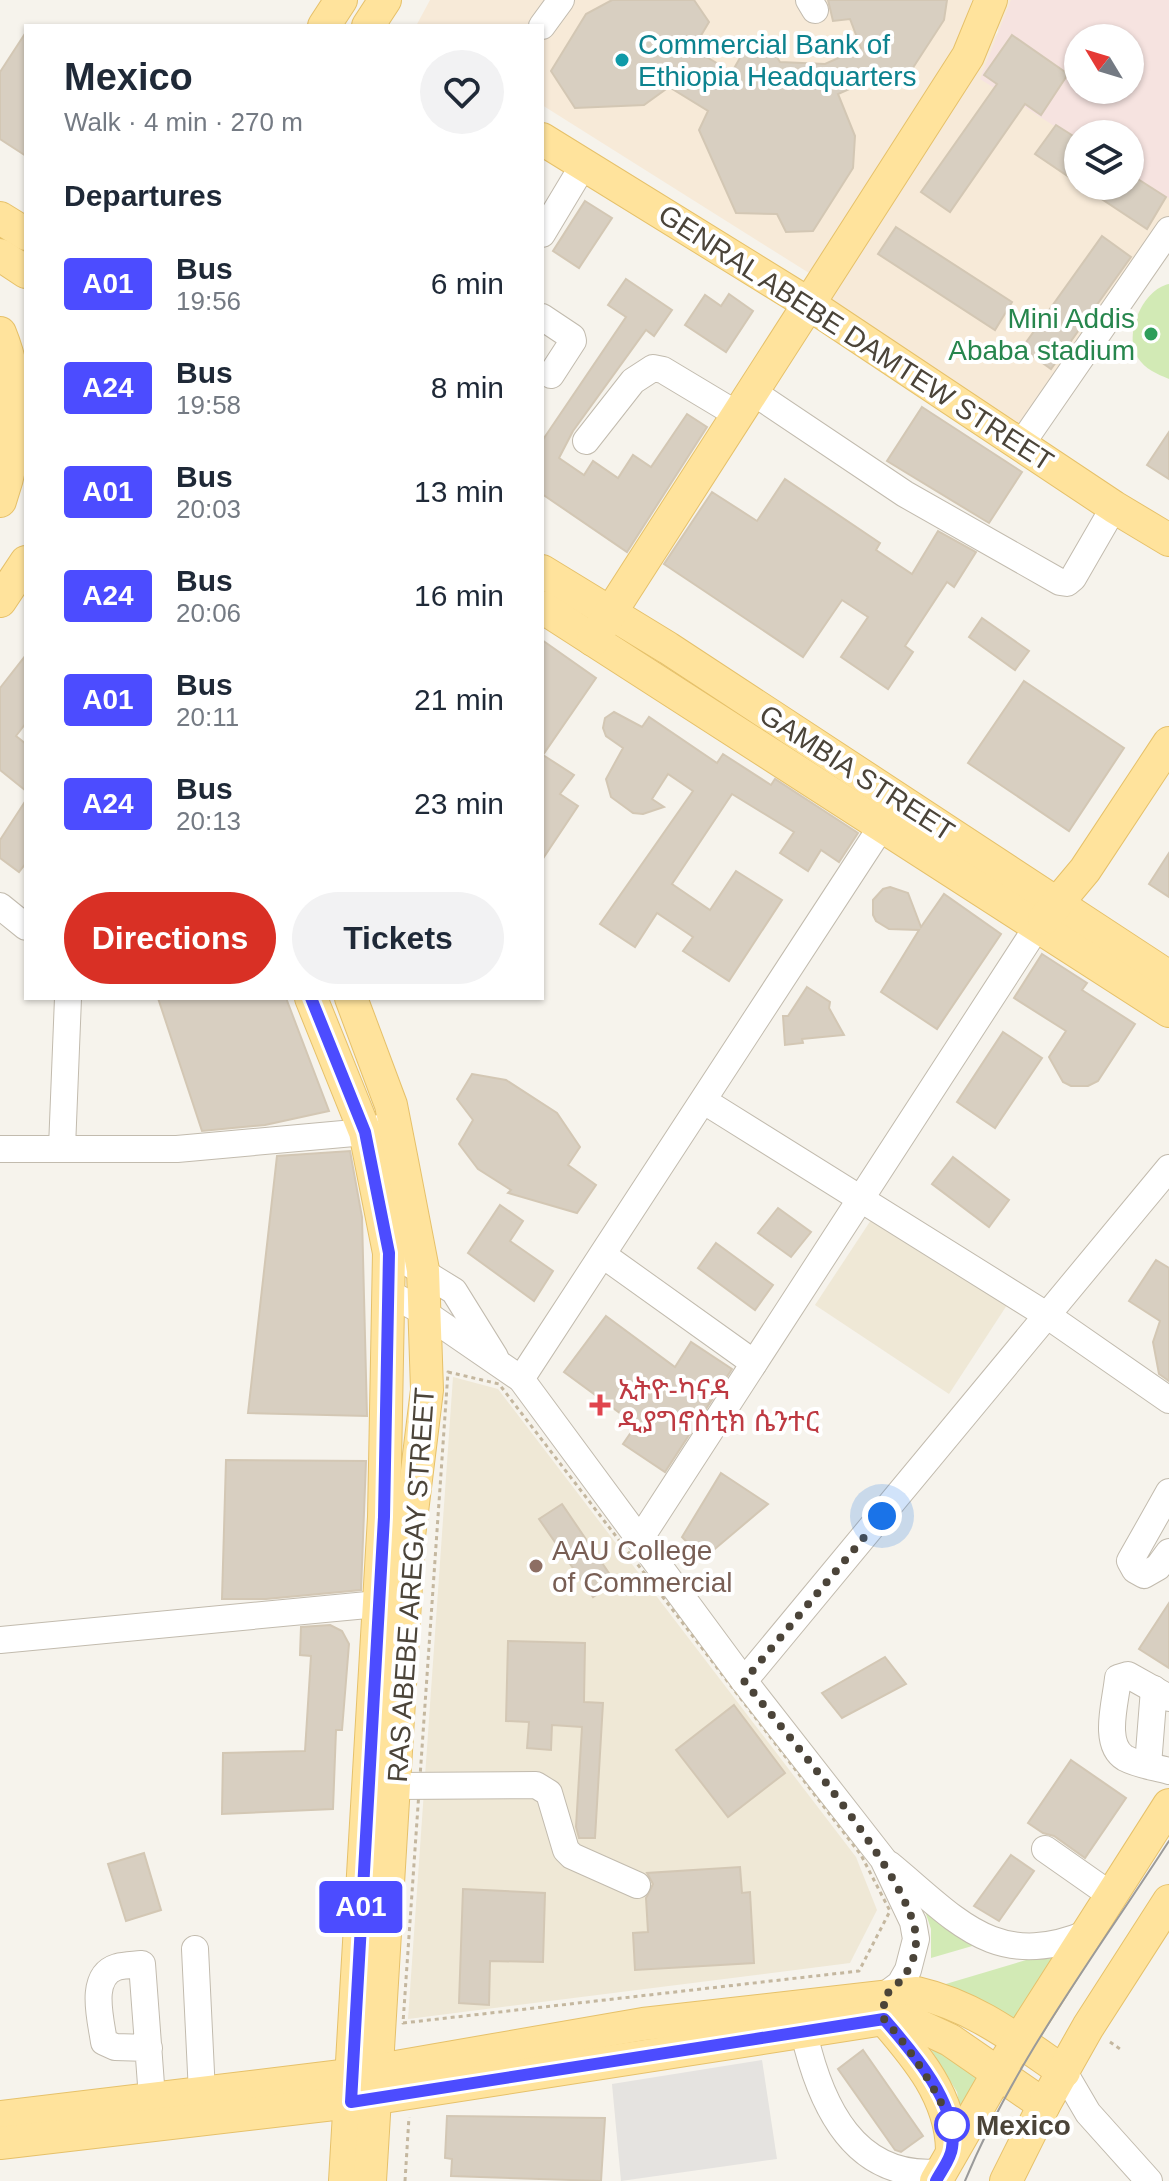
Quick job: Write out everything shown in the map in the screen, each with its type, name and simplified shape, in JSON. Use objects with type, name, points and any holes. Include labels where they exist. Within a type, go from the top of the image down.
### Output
[{"type":"main road","points":[[325,24],[341,0]]},
{"type":"main road","points":[[369,24],[385,0]]},
{"type":"main road","points":[[600,626],[968,56],[991,0]]},
{"type":"main road","name":"GENRAL ABEBE DAMTEW STREET","points":[[544,140],[809,304],[1114,507],[1169,540]]},
{"type":"main road","points":[[0,218],[24,233]]},
{"type":"main road","points":[[0,255],[24,271]]},
{"type":"main road","points":[[0,305],[24,342]]},
{"type":"main road","points":[[0,333],[13,378],[16,418],[12,456],[0,501]]},
{"type":"main road","points":[[0,524],[24,487]]},
{"type":"main road","points":[[9,595],[24,566]]},
{"type":"main road","name":"GAMBIA STREET","points":[[544,573],[600,626]]},
{"type":"main road","name":"GAMBIA STREET","points":[[544,608],[668,648],[1037,927],[1169,1011]]},
{"type":"main road","points":[[1037,927],[1060,903],[1109,836],[1169,743]]},
{"type":"main road","name":"GAMBIA STREET","points":[[890,815],[1060,903],[1169,977]]},
{"type":"main road","name":"RAS ABEBE AREGAY STREET","points":[[312,1000],[380,1128],[423,1270],[427,1390],[409,1536],[391,1603],[364,2086],[370,2181]]},
{"type":"main road","name":"RAS ABEBE AREGAY STREET","points":[[345,2181],[364,2086],[407,1786],[384,1517],[389,1253],[380,1128],[391,1105],[352,1000]]},
{"type":"main road","points":[[919,2172],[998,2073],[1169,1805]]},
{"type":"main road","points":[[1006,2181],[1044,2105],[1169,1901]]},
{"type":"main road","points":[[0,2143],[364,2086],[804,2033],[884,2008],[917,1993],[947,2000],[975,2012],[1064,2072]]},
{"type":"main road","points":[[884,2008],[942,2100],[952,2125],[919,2172]]},
{"type":"main road","points":[[0,2117],[202,2093],[364,2086],[643,2024],[884,2008],[950,2040],[1044,2105]]},
{"type":"street","points":[[543,24],[561,0]]},
{"type":"street","points":[[544,231],[584,164]]},
{"type":"street","points":[[1022,443],[1169,230]]},
{"type":"street","points":[[544,318],[572,337],[573,341],[551,375]]},
{"type":"street","points":[[586,441],[633,381],[653,368],[663,370],[746,403],[1060,582],[1067,583],[1073,578],[1114,507]]},
{"type":"street","points":[[521,1379],[890,815]]},
{"type":"street","points":[[0,906],[24,925]]},
{"type":"street","points":[[640,1539],[1037,927]]},
{"type":"street","points":[[62,1148],[68,1000]]},
{"type":"street","points":[[704,1101],[1048,1316],[1169,1400]]},
{"type":"street","points":[[0,1149],[177,1149],[380,1128]]},
{"type":"street","points":[[744,1681],[1169,1168]]},
{"type":"street","points":[[389,1253],[423,1270],[454,1291],[498,1364]]},
{"type":"street","points":[[603,1255],[754,1363]]},
{"type":"street","points":[[389,1293],[422,1311],[521,1379],[744,1681],[883,1859],[948,1914],[999,1944],[1038,1948],[1088,1933]]},
{"type":"street","points":[[1169,1492],[1130,1561],[1135,1570],[1144,1575],[1158,1567],[1169,1552]]},
{"type":"street","points":[[0,1640],[391,1603]]},
{"type":"street","points":[[1128,1675],[1162,1694],[1159,1768],[1127,1759],[1116,1750],[1112,1740],[1118,1678],[1128,1675]]},
{"type":"street","points":[[407,1786],[536,1785],[549,1793],[566,1850],[572,1856],[637,1885]]},
{"type":"street","points":[[1045,1849],[1112,1896]]},
{"type":"street","points":[[883,1859],[913,1922],[916,1939],[908,1970],[884,2008]]},
{"type":"street","points":[[195,1949],[202,2093]]},
{"type":"street","points":[[804,2033],[813,2070],[834,2119],[868,2158],[919,2172]]},
{"type":"street","points":[[149,2048],[152,2098]]},
{"type":"street","points":[[1064,2072],[1088,2113],[1149,2181]]},
{"type":"street","points":[[1044,2105],[1088,2113]]},
{"type":"path","points":[[448,1372],[499,1384],[861,1855],[890,1911],[859,1971],[403,2023],[407,1786],[448,1372]]},
{"type":"path","points":[[405,2181],[410,2108]]},
{"type":"shaded area","points":[[430,0],[972,0],[955,50],[809,273],[544,106],[544,24],[417,24]]},
{"type":"shaded area","points":[[998,0],[1169,0],[1169,230],[1022,443],[809,304],[998,32]]},
{"type":"shaded area","points":[[1011,0],[1169,0],[1169,198],[1144,183],[1144,120],[1064,120],[1064,132],[980,79]]},
{"type":"shaded area","points":[[873,1217],[1007,1305],[949,1394],[815,1305]]},
{"type":"shaded area","name":"AAU College of Commercial","points":[[453,1377],[498,1389],[856,1857],[877,1910],[850,1963],[408,2019]]},
{"type":"shaded area","points":[[762,2060],[777,2159],[621,2181],[612,2084]]},
{"type":"green space","name":"Mini Addis Ababa stadium","points":[[1169,284],[1169,379],[1141,362],[1134,348],[1133,337],[1138,314],[1144,304],[1151,294]]},
{"type":"green space","points":[[922,1902],[986,1942],[931,1958],[931,1929]]},
{"type":"green space","points":[[1063,1949],[1015,2030],[929,1989]]},
{"type":"green space","points":[[949,2047],[990,2079],[962,2120],[957,2092],[930,2048]]},
{"type":"building","points":[[612,0],[694,0],[709,22],[693,49],[732,72],[745,49],[773,51],[780,62],[825,64],[861,48],[850,19],[833,21],[828,0],[947,0],[944,20],[905,80],[874,78],[838,94],[855,136],[853,168],[813,231],[786,232],[777,214],[736,213],[699,130],[708,111],[669,87],[644,105],[575,108],[551,71],[586,14]]},
{"type":"building","points":[[24,35],[24,155],[0,139],[0,72]]},
{"type":"building","points":[[1012,35],[1064,71],[1064,80],[1041,115],[1025,104],[950,212],[921,192],[997,84],[984,75]]},
{"type":"building","points":[[1056,125],[1064,130],[1064,174],[1035,154]]},
{"type":"building","points":[[1144,183],[1166,197],[1147,229],[1103,200],[1144,200]]},
{"type":"building","points":[[585,201],[612,218],[579,268],[553,251]]},
{"type":"building","points":[[896,227],[1012,302],[995,330],[878,254]]},
{"type":"building","points":[[1102,236],[1131,257],[1051,369],[1022,348]]},
{"type":"building","points":[[626,279],[672,310],[654,336],[646,330],[573,431],[559,458],[584,475],[593,461],[618,478],[633,455],[651,467],[687,414],[707,427],[627,552],[544,495],[544,438],[626,317],[608,305]]},
{"type":"building","points":[[729,294],[753,311],[726,352],[685,325],[705,295],[721,306]]},
{"type":"building","points":[[922,407],[1022,472],[989,523],[887,461]]},
{"type":"building","points":[[1169,432],[1169,479],[1147,465]]},
{"type":"building","points":[[785,479],[880,543],[876,550],[912,574],[938,531],[976,552],[954,587],[947,582],[905,646],[913,652],[888,689],[841,657],[868,617],[842,600],[803,657],[664,564],[712,492],[757,521]]},
{"type":"building","points":[[982,618],[1029,651],[1015,670],[969,637]]},
{"type":"building","points":[[544,641],[596,678],[544,754]]},
{"type":"building","points":[[24,658],[24,726],[16,736],[24,742],[24,789],[0,770],[0,688]]},
{"type":"building","points":[[1024,681],[1124,748],[1069,831],[968,763]]},
{"type":"building","points":[[614,712],[642,727],[649,717],[717,763],[723,754],[771,785],[775,779],[858,833],[839,862],[821,850],[808,871],[780,853],[794,832],[732,794],[672,884],[710,910],[736,871],[782,900],[729,981],[683,951],[693,937],[657,913],[635,947],[600,924],[693,791],[668,774],[652,799],[664,807],[643,814],[633,813],[611,797],[606,779],[623,748],[606,736],[603,728],[605,718]]},
{"type":"building","points":[[544,756],[574,775],[560,794],[578,806],[544,857]]},
{"type":"building","points":[[24,803],[24,866],[19,872],[0,858],[0,840]]},
{"type":"building","points":[[1169,853],[1169,897],[1149,884]]},
{"type":"building","points":[[890,887],[908,893],[921,927],[944,894],[1001,934],[937,1029],[881,992],[919,930],[889,929],[876,921],[873,900],[883,889]]},
{"type":"building","points":[[1042,954],[1087,983],[1082,990],[1135,1024],[1098,1081],[1088,1086],[1071,1086],[1063,1082],[1049,1057],[1066,1031],[1014,998]]},
{"type":"building","points":[[807,987],[830,1002],[829,1008],[844,1035],[802,1039],[803,1043],[785,1045],[783,1016],[788,1016]]},
{"type":"building","points":[[159,1000],[287,1000],[329,1111],[265,1125],[202,1131]]},
{"type":"building","points":[[1003,1032],[1042,1058],[995,1128],[957,1102]]},
{"type":"building","points":[[472,1074],[506,1080],[557,1113],[580,1147],[568,1165],[596,1185],[577,1213],[508,1193],[511,1190],[478,1169],[459,1144],[473,1120],[457,1099]]},
{"type":"building","points":[[350,1151],[362,1217],[367,1416],[248,1413],[277,1156]]},
{"type":"building","points":[[953,1157],[1009,1200],[989,1227],[932,1184]]},
{"type":"building","points":[[500,1205],[523,1221],[510,1241],[553,1271],[534,1301],[468,1253]]},
{"type":"building","points":[[778,1208],[811,1232],[791,1257],[758,1233]]},
{"type":"building","points":[[716,1243],[773,1285],[755,1310],[698,1268]]},
{"type":"building","points":[[1156,1260],[1169,1268],[1169,1381],[1159,1374],[1153,1342],[1160,1321],[1129,1301]]},
{"type":"building","points":[[606,1316],[675,1367],[691,1342],[732,1369],[665,1472],[623,1444],[636,1425],[564,1372]]},
{"type":"building","points":[[226,1460],[366,1461],[361,1590],[266,1599],[222,1599]]},
{"type":"building","points":[[721,1473],[768,1504],[703,1559],[682,1537]]},
{"type":"building","points":[[562,1504],[615,1582],[593,1597],[539,1519]]},
{"type":"building","points":[[1169,1603],[1169,1668],[1139,1649]]},
{"type":"building","points":[[330,1625],[342,1631],[349,1644],[342,1730],[336,1730],[333,1809],[222,1814],[223,1753],[305,1751],[311,1656],[300,1655],[301,1627]]},
{"type":"building","points":[[508,1641],[585,1643],[584,1702],[603,1703],[595,1838],[579,1838],[576,1827],[582,1727],[552,1725],[551,1750],[527,1748],[529,1722],[506,1721]]},
{"type":"building","points":[[885,1657],[906,1684],[842,1718],[822,1693]]},
{"type":"building","points":[[734,1705],[785,1773],[728,1817],[676,1750]]},
{"type":"building","points":[[1071,1760],[1126,1798],[1085,1858],[1054,1836],[1028,1823]]},
{"type":"building","points":[[144,1853],[161,1910],[126,1921],[108,1864]]},
{"type":"building","points":[[1011,1855],[1034,1871],[999,1921],[974,1906]]},
{"type":"building","points":[[740,1867],[742,1893],[750,1892],[754,1963],[635,1970],[633,1933],[648,1932],[646,1898],[653,1884],[647,1873]]},
{"type":"building","points":[[463,1889],[545,1893],[543,1962],[490,1961],[489,2005],[459,2003]]},
{"type":"building","points":[[863,2050],[923,2136],[901,2152],[895,2150],[838,2069]]},
{"type":"building","points":[[447,2116],[605,2118],[601,2181],[451,2176],[452,2159],[445,2158]]},
{"type":"tram line","points":[[965,2181],[985,2136],[1033,2049],[1169,1841]]},
{"type":"bus line","name":"A01","points":[[312,1000],[365,1132],[389,1253],[384,1517],[350,2075],[351,2102],[884,2019],[915,2055],[942,2100],[952,2125],[952,2150],[936,2181]]},
{"type":"place","name":"Commercial Bank of Ethiopia Headquarters","points":[[622,60]]},
{"type":"place","name":"Mini Addis Ababa stadium","points":[[1151,334]]},
{"type":"place","name":"ኢትዮ-ካናዳ ዲያግኖስቲክ ሴንተር","points":[[600,1405]]},
{"type":"place","name":"AAU College of Commercial","points":[[536,1566]]},
{"type":"place","name":"Mexico","points":[[952,2125]]},
{"type":"route","points":[[882,1516],[744,1681],[883,1859],[913,1922],[916,1939],[914,1957],[900,1984],[884,1996],[884,2019],[915,2055],[942,2100],[952,2125]]}]
